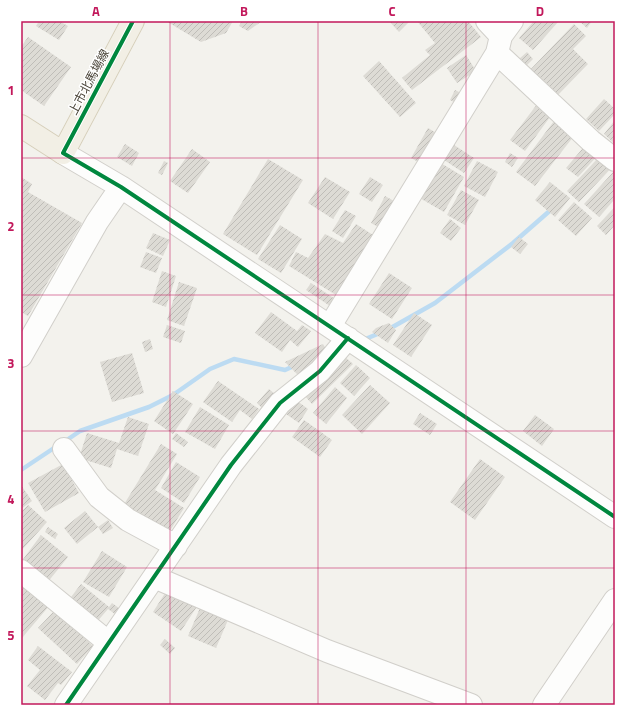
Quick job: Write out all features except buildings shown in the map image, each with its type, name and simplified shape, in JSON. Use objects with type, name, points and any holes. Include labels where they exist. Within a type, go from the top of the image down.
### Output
[{"type":"main road","name":"上市北馬場線","points":[[63,153],[133,21]]},
{"type":"main road","points":[[21,126],[63,153]]},
{"type":"street","points":[[330,326],[499,33],[591,140],[615,160]]},
{"type":"street","points":[[63,153],[121,187],[615,516]]},
{"type":"street","points":[[21,356],[97,222],[121,187]]},
{"type":"street","points":[[66,705],[231,465],[280,403],[320,371],[348,338]]},
{"type":"street","points":[[64,449],[99,497],[128,520],[176,546]]},
{"type":"street","points":[[21,571],[109,643]]},
{"type":"street","points":[[154,577],[327,651],[470,705]]},
{"type":"street","points":[[544,705],[615,600]]},
{"type":"waterway","points":[[389,329],[435,303],[513,243],[553,208]]},
{"type":"waterway","points":[[363,340],[380,333]]},
{"type":"waterway","points":[[64,442],[80,431],[149,407],[173,395],[210,369],[234,359],[285,370],[296,365]]},
{"type":"waterway","points":[[21,470],[57,446]]},
{"type":"cycle path","points":[[133,21],[63,153],[121,187],[615,517]]},
{"type":"cycle path","points":[[66,705],[231,465],[280,403],[320,371],[348,338]]}]
